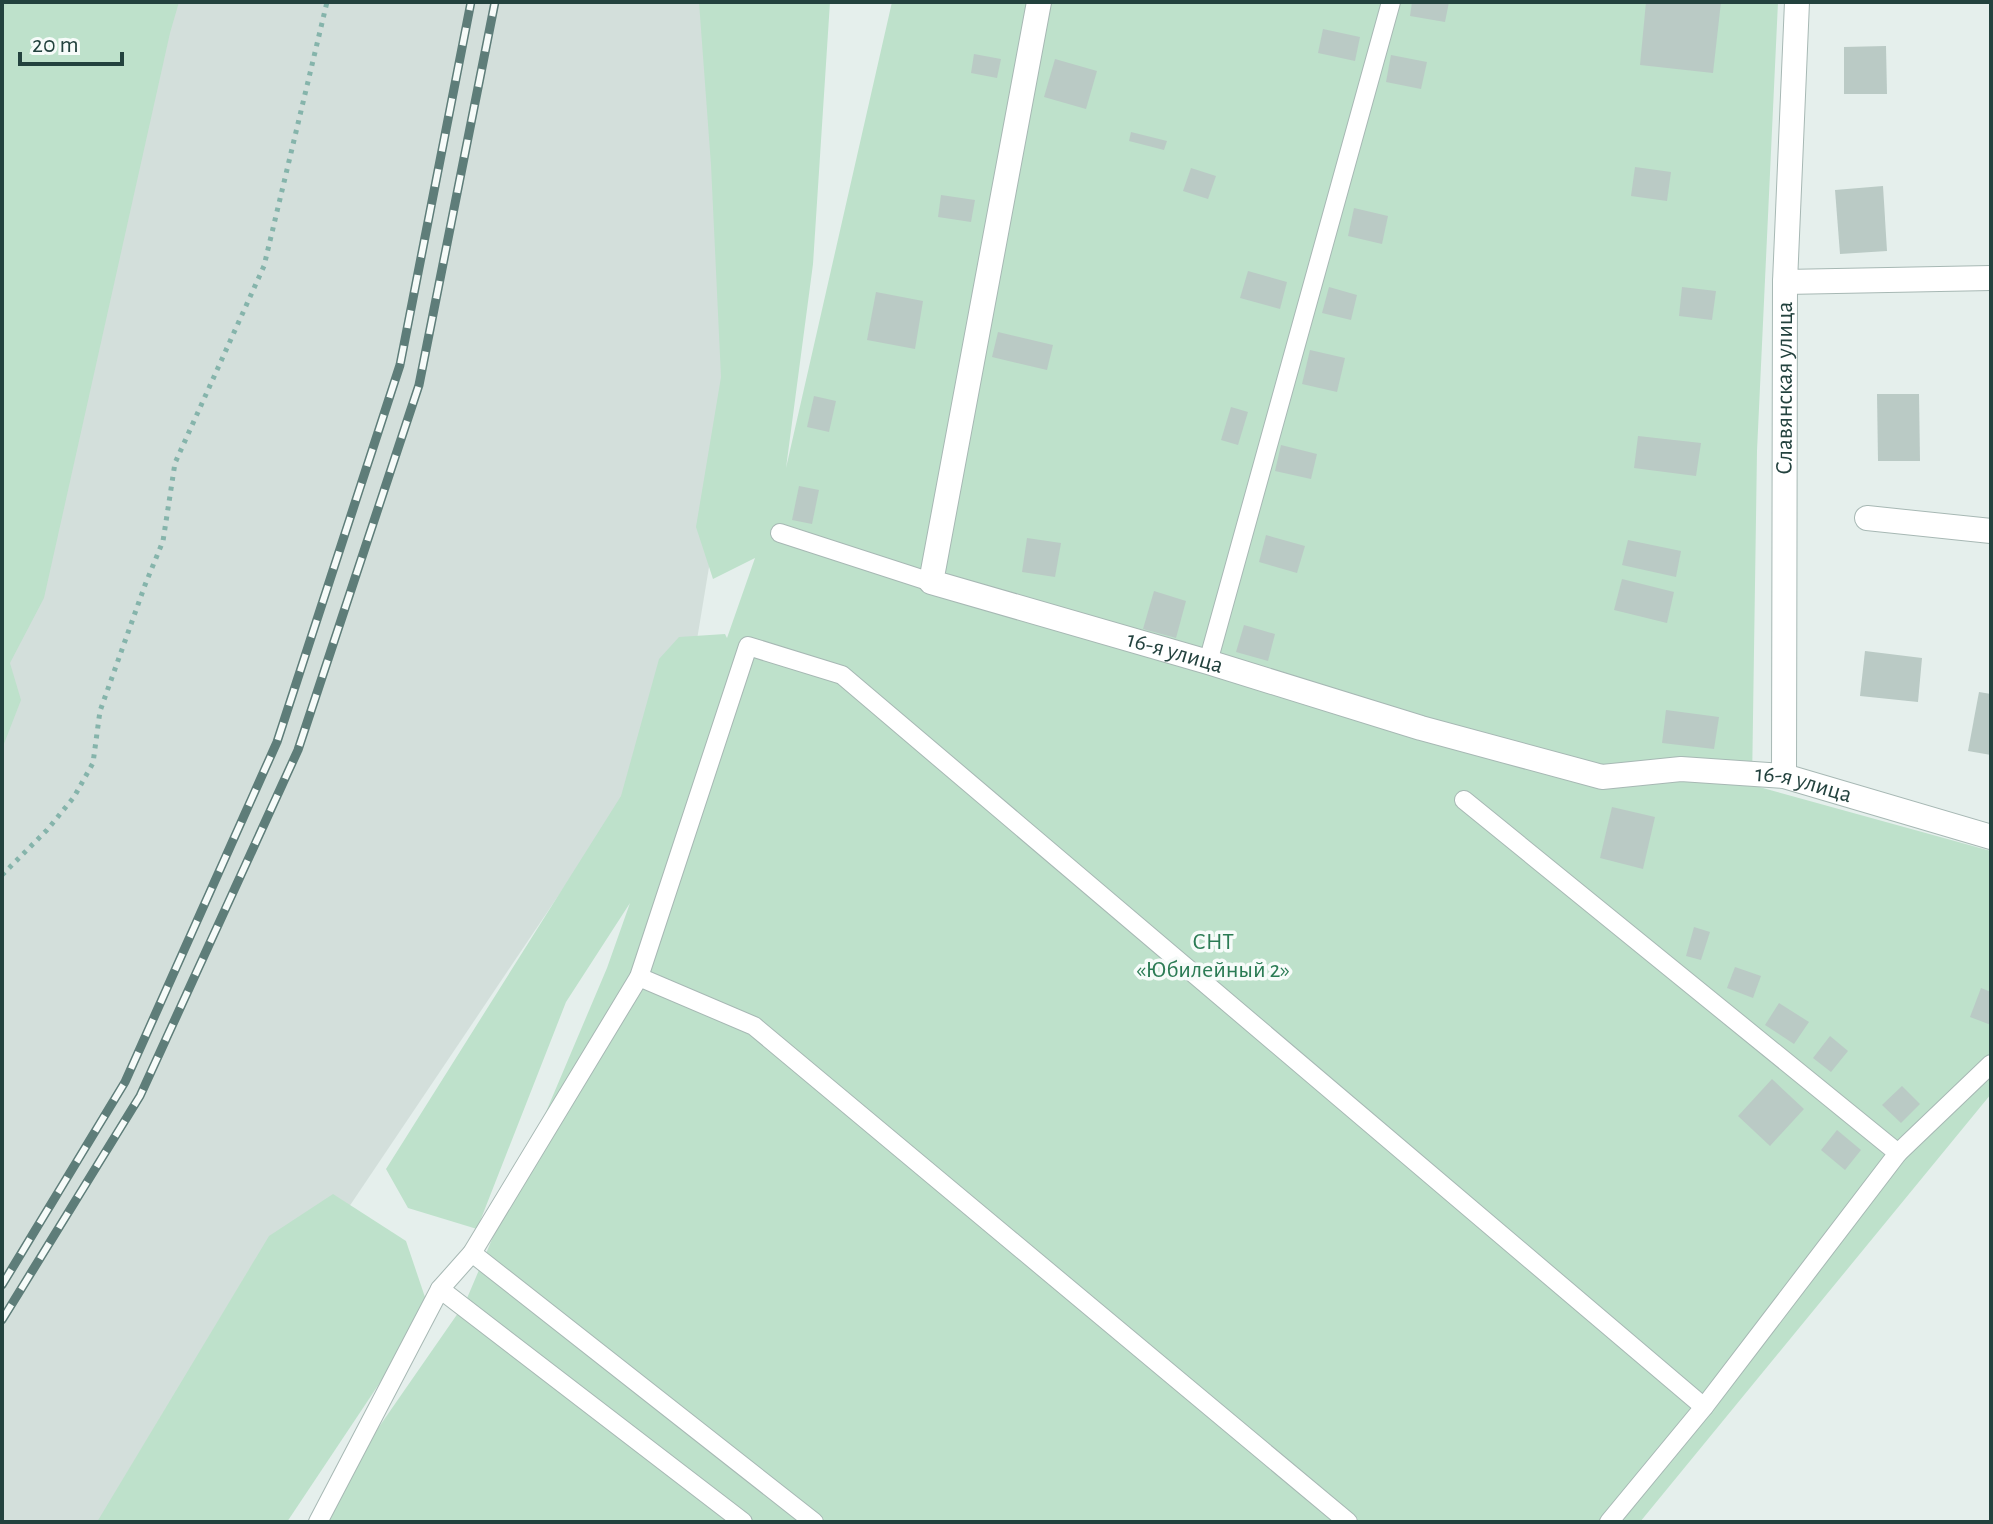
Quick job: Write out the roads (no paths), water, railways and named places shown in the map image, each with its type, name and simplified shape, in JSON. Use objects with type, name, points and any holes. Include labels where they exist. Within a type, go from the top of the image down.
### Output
[{"type":"street","points":[[931,582],[1039,2]]},
{"type":"street","name":"Славянская улица","points":[[1784,776],[1785,282],[1797,2]]},
{"type":"street","points":[[1785,282],[1991,278]]},
{"type":"street","points":[[1867,518],[1991,531]]},
{"type":"street","name":"16-я улица","points":[[931,582],[1208,662],[1421,728],[1602,777],[1681,769],[1784,776],[1991,837]]},
{"type":"lane","points":[[1208,662],[1391,2]]},
{"type":"lane","points":[[780,533],[931,582]]},
{"type":"lane","points":[[318,1522],[440,1289],[472,1253],[639,977],[748,646],[842,675],[1704,1407]]},
{"type":"lane","points":[[1464,800],[1898,1153]]},
{"type":"lane","points":[[639,977],[754,1026],[1348,1522]]},
{"type":"lane","points":[[1609,1522],[1704,1407],[1898,1153],[1991,1064]]},
{"type":"lane","points":[[472,1253],[814,1522]]},
{"type":"lane","points":[[440,1289],[743,1522]]},
{"type":"railway","points":[[2,1285],[125,1082],[277,742],[400,365],[471,2]]},
{"type":"railway","points":[[2,1320],[140,1096],[298,750],[419,385],[495,2]]},
{"type":"park label","name":"СНТ «Юбилейный 2»","points":[[1213,956]]}]
